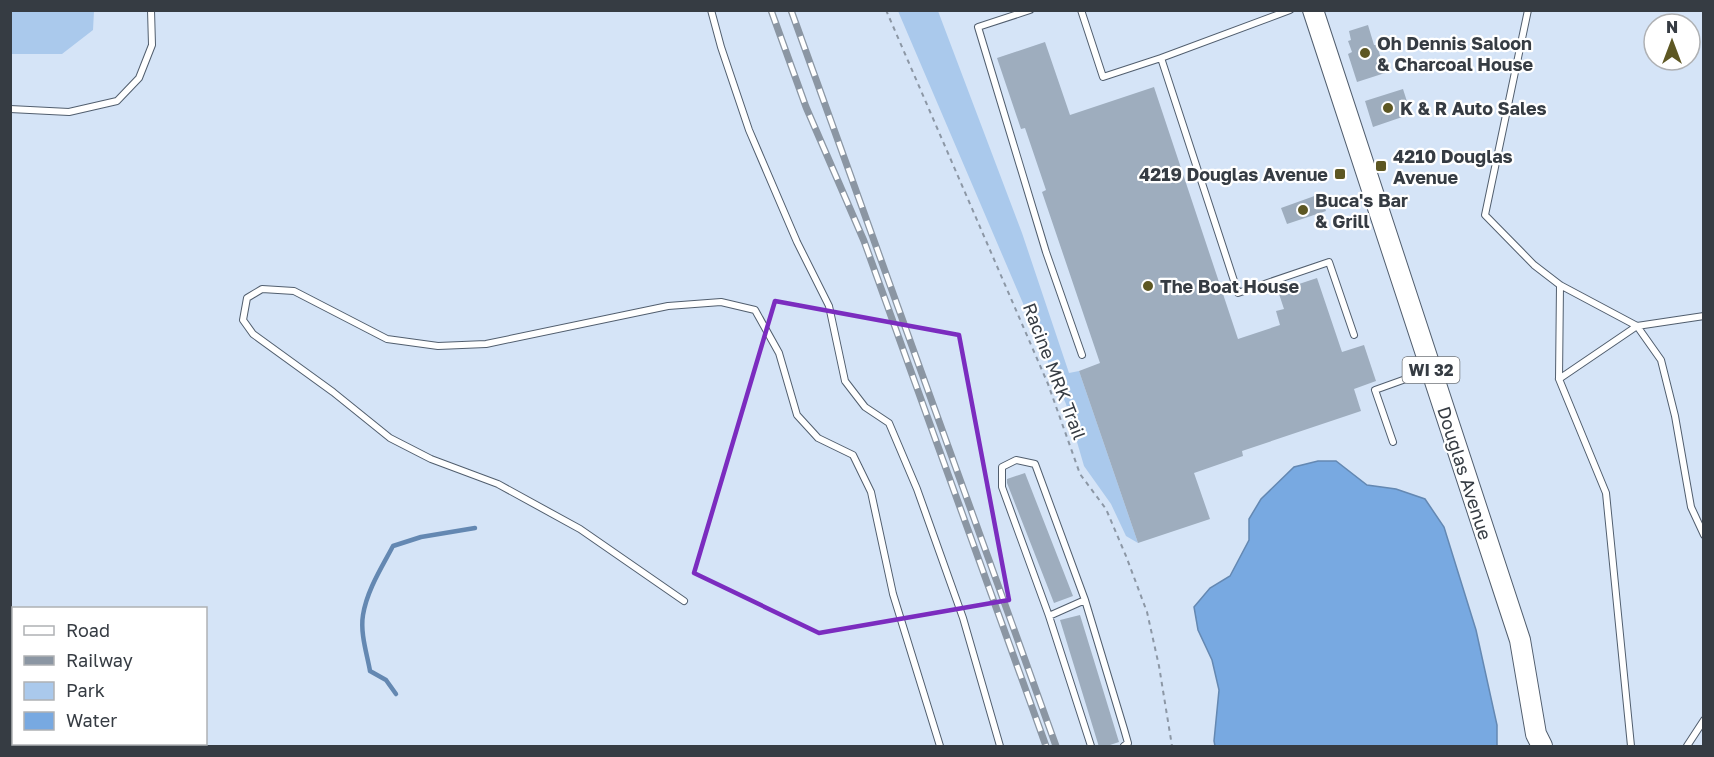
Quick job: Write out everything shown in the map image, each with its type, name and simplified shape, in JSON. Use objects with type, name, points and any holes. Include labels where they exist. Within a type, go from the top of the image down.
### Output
[{"type":"main road","name":"Douglas Avenue","points":[[1313,10],[1520,640],[1537,742]]},
{"type":"lane","points":[[10,109],[69,112],[117,101],[139,78],[152,45],[151,10]]},
{"type":"lane","points":[[711,10],[749,130],[797,242],[829,306],[845,381],[865,407],[889,423],[917,489],[963,618],[999,747]]},
{"type":"lane","points":[[1030,10],[978,27],[1046,252],[1082,355]]},
{"type":"lane","points":[[1081,10],[1103,77],[1290,10]]},
{"type":"lane","points":[[1528,10],[1485,215],[1534,265],[1560,285],[1637,326],[1661,360],[1691,507],[1704,535]]},
{"type":"lane","points":[[1161,58],[1238,293],[1329,262],[1354,335]]},
{"type":"lane","points":[[1560,285],[1559,379],[1606,493],[1631,747]]},
{"type":"lane","points":[[684,601],[580,529],[498,484],[431,459],[390,438],[333,392],[253,334],[243,320],[247,298],[262,289],[294,291],[387,339],[438,346],[486,344],[668,306],[721,302],[754,310],[779,353],[796,415],[818,438],[853,455],[871,492],[893,594],[940,747]]},
{"type":"lane","points":[[1559,379],[1637,326],[1704,316]]},
{"type":"lane","points":[[1393,442],[1375,390],[1431,370]]},
{"type":"lane","points":[[1091,747],[1049,616],[1002,487],[1002,467],[1017,460],[1035,464],[1085,600],[1128,742],[1124,747]]},
{"type":"lane","points":[[1049,616],[1085,600]]},
{"type":"lane","points":[[1687,747],[1704,720]]},
{"type":"path","name":"Racine MRK Trail","points":[[886,10],[1044,374],[1080,474],[1106,509],[1126,556],[1149,620],[1172,747]]},
{"type":"highlighted area","points":[[775,301],[959,335],[1009,600],[819,633],[694,573]]},
{"type":"green space","points":[[10,11],[94,11],[93,30],[62,54],[11,54]]},
{"type":"green space","points":[[898,11],[938,11],[1022,233],[1069,373],[1079,371],[1138,543],[1126,536],[1111,504],[1084,466],[1066,404]]},
{"type":"water","points":[[1318,461],[1336,461],[1367,485],[1396,489],[1425,499],[1444,527],[1476,630],[1497,725],[1497,746],[1215,746],[1219,690],[1212,660],[1198,630],[1194,607],[1210,588],[1230,576],[1249,540],[1249,519],[1261,499],[1294,467]]},
{"type":"building","name":"Oh Dennis Saloon & Charcoal House","points":[[1368,25],[1374,45],[1377,45],[1385,73],[1357,82],[1348,54],[1352,52],[1348,41],[1351,40],[1349,31]]},
{"type":"building","points":[[1045,42],[1070,115],[1154,87],[1238,339],[1280,325],[1276,311],[1284,309],[1278,291],[1317,278],[1342,352],[1364,345],[1376,381],[1354,389],[1361,411],[1242,451],[1243,456],[1194,473],[1210,519],[1138,543],[1079,371],[1100,363],[1042,192],[1046,190],[1025,128],[1021,129],[997,58]]},
{"type":"building","name":"K & R Auto Sales","points":[[1403,89],[1411,114],[1373,127],[1365,101]]},
{"type":"building","name":"Buca's Bar & Grill","points":[[1320,194],[1326,211],[1287,224],[1281,208]]},
{"type":"building","points":[[1025,473],[1073,596],[1054,603],[1007,483],[1007,479]]},
{"type":"building","points":[[1080,615],[1119,742],[1104,747],[1099,747],[1060,620]]},
{"type":"waterway","points":[[396,694],[386,680],[370,671],[364,643],[363,615],[375,579],[393,546],[421,537],[475,528]]},
{"type":"railway","points":[[771,10],[806,107],[864,241],[1046,746]]},
{"type":"railway","points":[[791,10],[1056,746]]},
{"type":"place","name":"Oh Dennis Saloon & Charcoal House","points":[[1365,53]]},
{"type":"place","name":"K & R Auto Sales","points":[[1388,108]]},
{"type":"place","name":"4210 Douglas Avenue","points":[[1381,166]]},
{"type":"place","name":"4219 Douglas Avenue","points":[[1340,174]]},
{"type":"place","name":"Buca's Bar & Grill","points":[[1303,210]]},
{"type":"place","name":"The Boat House","points":[[1148,286]]}]
